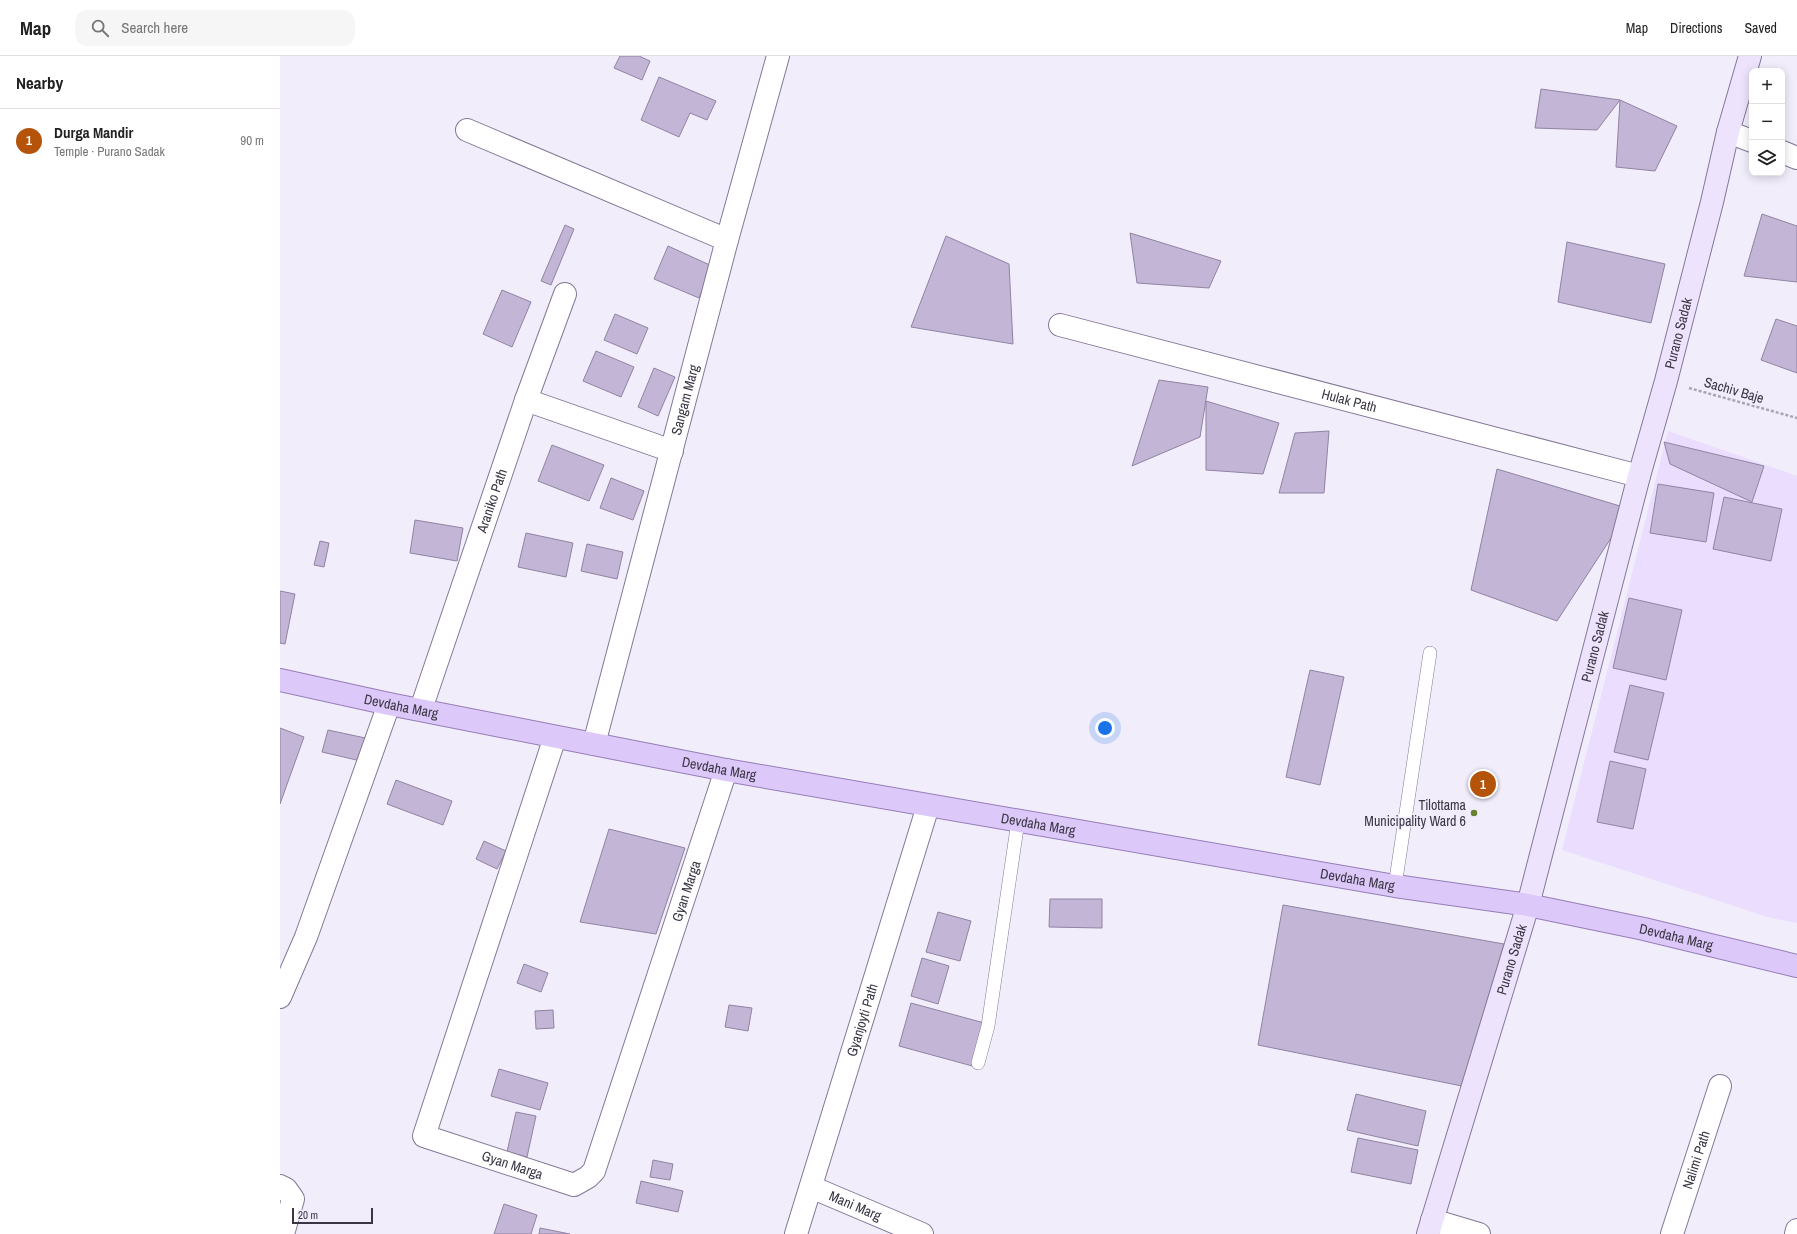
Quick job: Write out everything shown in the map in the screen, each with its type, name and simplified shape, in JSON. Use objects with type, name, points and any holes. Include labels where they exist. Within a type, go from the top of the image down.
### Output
[{"type":"main road","name":"Purano Sadak","points":[[1430,1227],[1528,905],[1639,476],[1666,381],[1712,202],[1728,132],[1750,56]]},
{"type":"main road","name":"Devdaha Marg","points":[[280,680],[389,704],[421,709],[726,770],[1395,886],[1528,905],[1644,929],[1797,966]]},
{"type":"street","name":"Sangam Marg","points":[[594,744],[727,240],[778,56]]},
{"type":"street","points":[[467,130],[727,240]]},
{"type":"street","points":[[1728,132],[1749,140]]},
{"type":"street","points":[[1785,153],[1797,158]]},
{"type":"street","name":"Araniko Path","points":[[421,709],[526,400],[565,294]]},
{"type":"street","name":"Hulak Path","points":[[1060,325],[1639,476]]},
{"type":"street","points":[[526,400],[672,451]]},
{"type":"street","points":[[280,997],[306,937],[389,704]]},
{"type":"street","name":"Gyan Marga","points":[[556,737],[424,1136],[574,1184],[588,1177],[594,1171],[726,770]]},
{"type":"street","name":"Gyanjoyti Path","points":[[796,1234],[928,806]]},
{"type":"street","name":"Nalimi Path","points":[[1672,1234],[1720,1086]]},
{"type":"street","points":[[280,1186],[286,1189],[293,1199],[282,1234]]},
{"type":"street","name":"Mani Marg","points":[[811,1187],[922,1234]]},
{"type":"street","points":[[1430,1227],[1479,1234]]},
{"type":"street","points":[[1796,1234],[1797,1230]]},
{"type":"lane","points":[[1395,886],[1430,653]]},
{"type":"lane","points":[[978,1063],[988,1026],[1018,821]]},
{"type":"path","name":"Sachiv Baje","points":[[1666,381],[1797,418]]},
{"type":"shaded area","points":[[1668,431],[1797,476],[1797,923],[1771,918],[1562,850]]},
{"type":"building","points":[[620,56],[639,56],[650,61],[642,80],[614,68]]},
{"type":"building","points":[[659,77],[716,101],[707,120],[690,113],[679,137],[641,120]]},
{"type":"building","points":[[1541,89],[1620,100],[1597,130],[1535,128]]},
{"type":"building","points":[[1620,100],[1677,126],[1655,171],[1616,167]]},
{"type":"building","points":[[1762,214],[1797,226],[1797,282],[1744,276]]},
{"type":"building","points":[[565,225],[574,229],[551,285],[541,281]]},
{"type":"building","points":[[1130,233],[1221,261],[1209,288],[1137,283]]},
{"type":"building","points":[[946,236],[1009,264],[1013,344],[911,327]]},
{"type":"building","points":[[1567,242],[1665,264],[1651,323],[1558,302]]},
{"type":"building","points":[[668,246],[712,266],[699,298],[654,279]]},
{"type":"building","points":[[502,290],[531,302],[512,347],[483,334]]},
{"type":"building","points":[[615,314],[648,328],[637,354],[604,340]]},
{"type":"building","points":[[1776,319],[1797,326],[1797,373],[1761,360]]},
{"type":"building","points":[[596,351],[634,367],[621,397],[583,381]]},
{"type":"building","points":[[654,368],[675,377],[658,416],[638,407]]},
{"type":"building","points":[[1159,380],[1208,387],[1200,437],[1132,466]]},
{"type":"building","points":[[1206,401],[1279,423],[1263,474],[1206,470]]},
{"type":"building","points":[[1329,431],[1324,493],[1279,493],[1295,433]]},
{"type":"building","points":[[1664,442],[1764,466],[1752,502],[1670,464]]},
{"type":"building","points":[[552,445],[604,465],[589,501],[538,481]]},
{"type":"building","points":[[1497,469],[1630,509],[1557,621],[1471,590]]},
{"type":"building","points":[[611,478],[644,491],[633,520],[600,508]]},
{"type":"building","points":[[1658,484],[1714,493],[1706,542],[1650,533]]},
{"type":"building","points":[[1724,497],[1782,509],[1771,561],[1713,549]]},
{"type":"building","points":[[415,520],[463,528],[457,561],[410,553]]},
{"type":"building","points":[[526,533],[573,543],[566,577],[518,567]]},
{"type":"building","points":[[320,541],[329,543],[324,567],[314,565]]},
{"type":"building","points":[[587,544],[623,552],[617,579],[581,571]]},
{"type":"building","points":[[280,591],[295,594],[285,644],[280,643]]},
{"type":"building","points":[[1629,598],[1682,610],[1666,680],[1613,668]]},
{"type":"building","points":[[1310,670],[1344,677],[1320,785],[1286,777]]},
{"type":"building","points":[[1630,685],[1664,693],[1648,760],[1614,752]]},
{"type":"building","points":[[280,728],[304,737],[280,804]]},
{"type":"building","points":[[328,730],[370,739],[365,762],[322,752]]},
{"type":"building","points":[[1610,761],[1646,769],[1633,829],[1597,822]]},
{"type":"building","points":[[1476,772],[1493,775],[1490,795],[1472,792]]},
{"type":"building","points":[[396,780],[452,801],[443,825],[387,804]]},
{"type":"building","points":[[609,829],[685,848],[656,934],[580,922]]},
{"type":"building","points":[[484,841],[506,851],[497,869],[476,859]]},
{"type":"building","points":[[1050,899],[1102,899],[1102,928],[1049,927]]},
{"type":"building","points":[[1283,905],[1504,944],[1462,1086],[1258,1045]]},
{"type":"building","points":[[938,912],[971,921],[960,961],[926,952]]},
{"type":"building","points":[[922,958],[949,966],[938,1004],[911,996]]},
{"type":"building","points":[[524,964],[548,973],[541,992],[517,983]]},
{"type":"building","points":[[911,1003],[988,1024],[976,1067],[899,1046]]},
{"type":"building","points":[[729,1005],[752,1008],[748,1031],[725,1027]]},
{"type":"building","points":[[553,1010],[554,1028],[536,1029],[535,1011]]},
{"type":"building","points":[[499,1069],[548,1083],[540,1110],[491,1096]]},
{"type":"building","points":[[1356,1094],[1426,1111],[1418,1146],[1347,1130]]},
{"type":"building","points":[[516,1112],[536,1116],[527,1157],[507,1152]]},
{"type":"building","points":[[1358,1138],[1418,1150],[1411,1184],[1351,1172]]},
{"type":"building","points":[[653,1160],[673,1164],[670,1180],[650,1177]]},
{"type":"building","points":[[641,1181],[683,1191],[678,1212],[636,1203]]},
{"type":"building","points":[[504,1204],[537,1215],[531,1234],[494,1234]]},
{"type":"building","points":[[540,1228],[570,1234],[539,1234]]},
{"type":"place","name":"Durga Mandir","points":[[1483,784]]},
{"type":"place","name":"Tilottama Municipality Ward 6","points":[[1474,813]]}]
